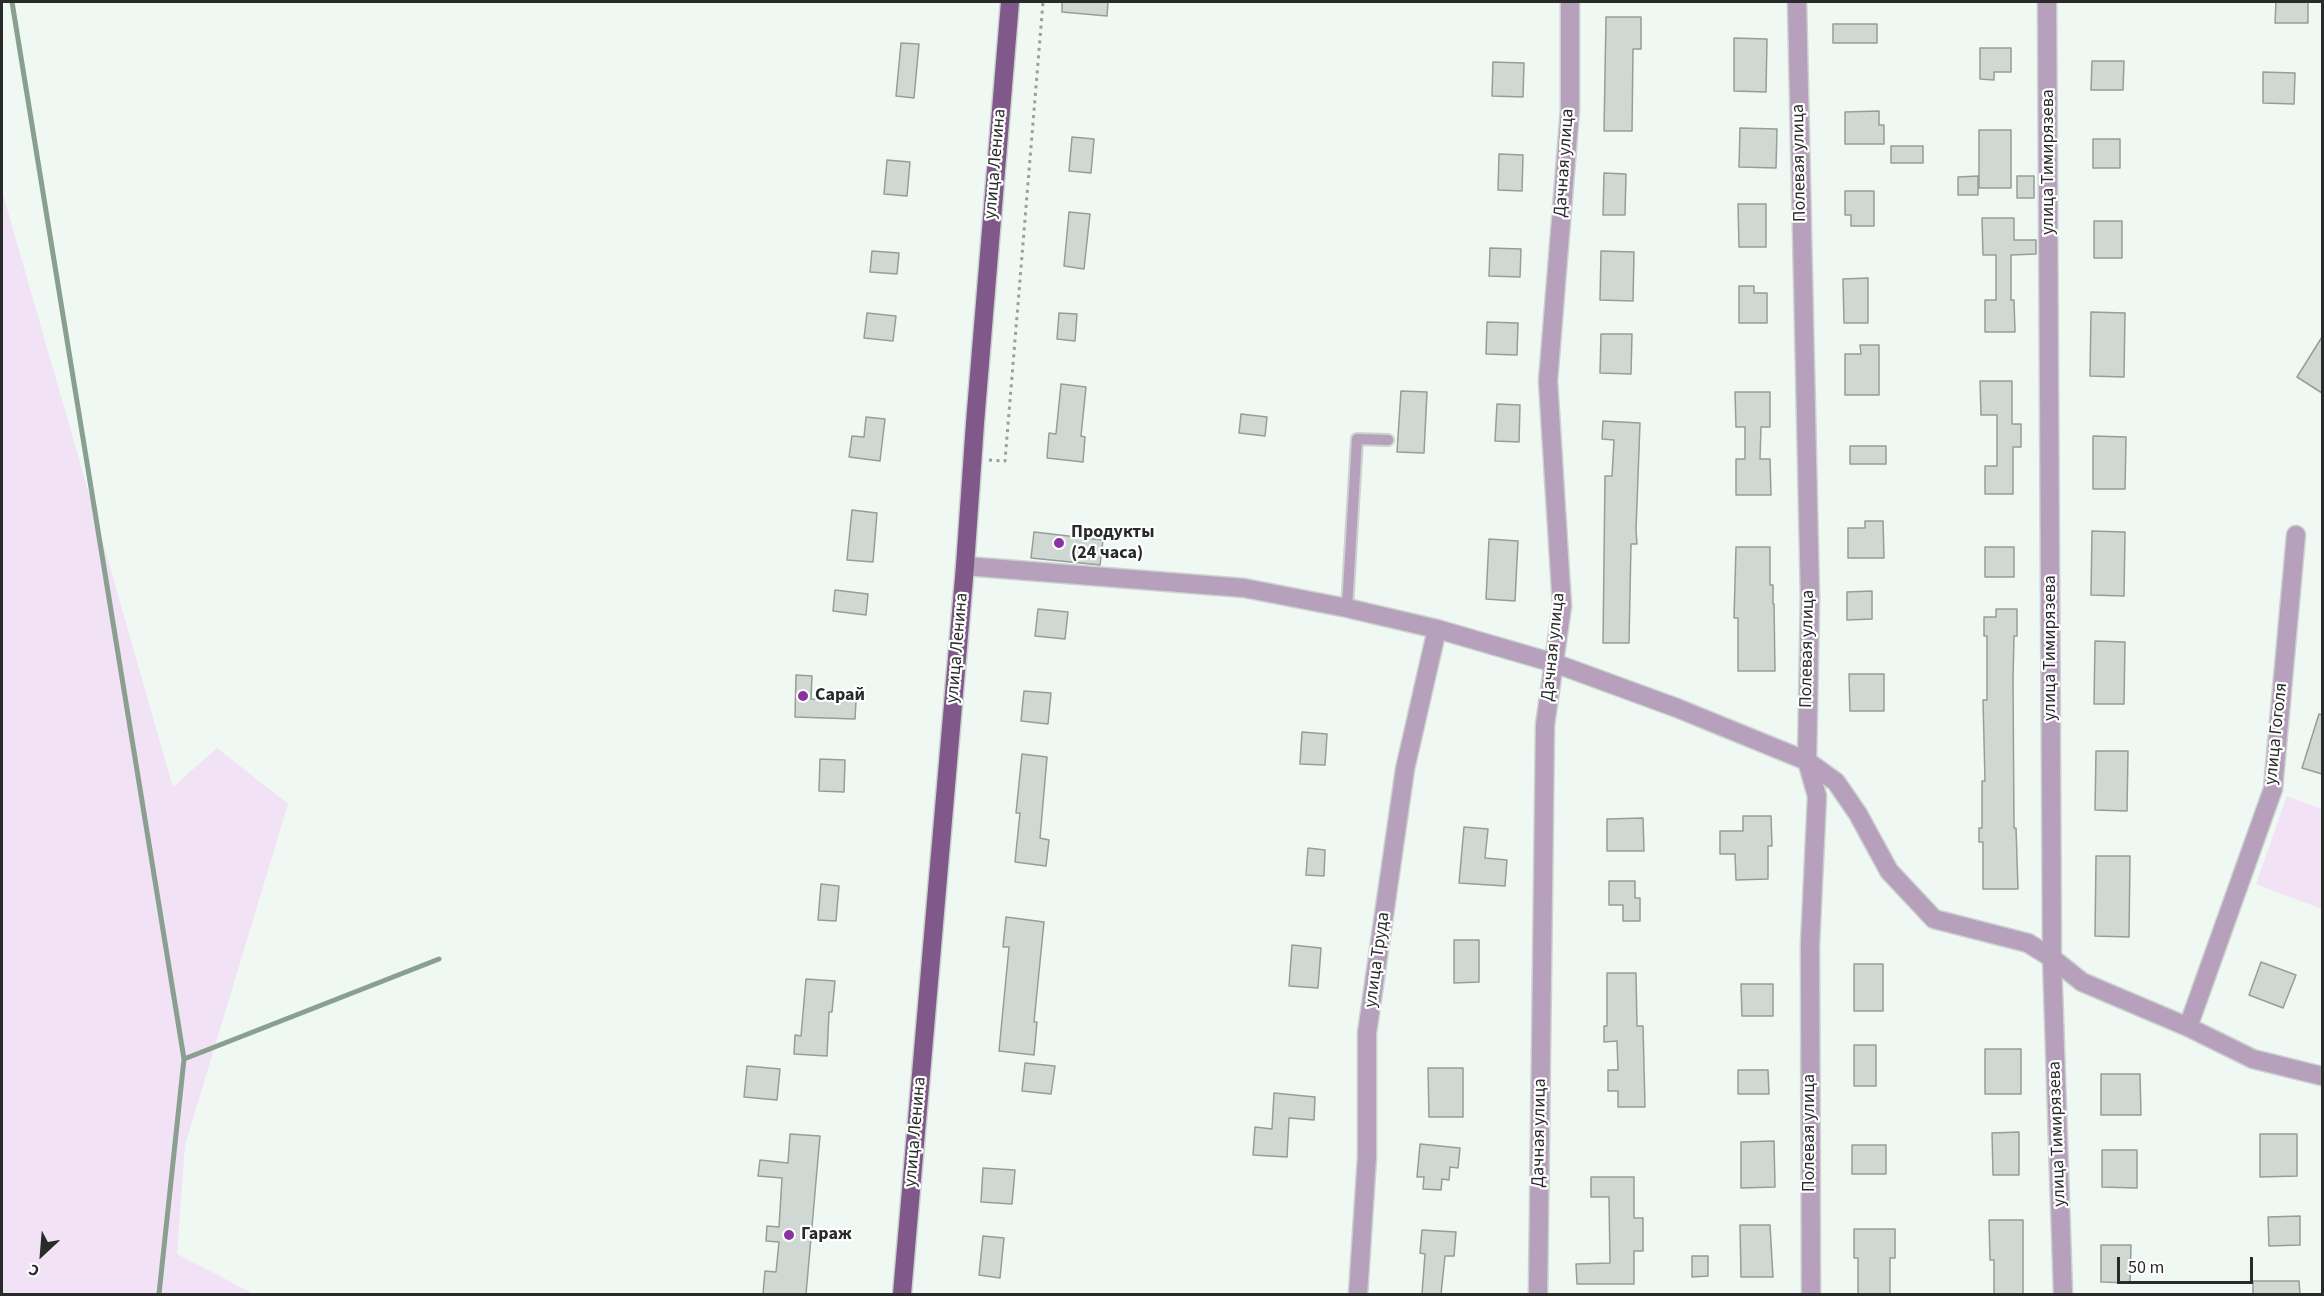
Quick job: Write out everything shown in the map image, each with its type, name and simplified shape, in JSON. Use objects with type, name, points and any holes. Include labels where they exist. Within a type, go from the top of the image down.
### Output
[{"type":"main road","name":"улица Ленина","points":[[902,1294],[965,566],[1010,2]]},
{"type":"street","name":"Дачная улица","points":[[1538,1294],[1545,725],[1562,606],[1548,381],[1570,110],[1570,2]]},
{"type":"street","name":"Полевая улица","points":[[1797,2],[1809,586],[1807,761],[1817,796],[1810,945],[1811,1294]]},
{"type":"street","name":"улица Тимирязева","points":[[2047,2],[2052,958],[2063,1294]]},
{"type":"street","name":"улица Гоголя","points":[[2188,1027],[2272,789],[2296,536]]},
{"type":"street","points":[[965,566],[1244,588],[1347,608],[1437,629],[1554,663],[1677,708],[1807,761],[1836,782],[1858,814],[1889,871],[1935,919],[2028,943],[2052,958],[2082,982],[2188,1027],[2253,1059],[2322,1076]]},
{"type":"street","name":"улица Труда","points":[[1358,1294],[1367,1156],[1367,1033],[1405,769],[1437,629]]},
{"type":"lane","points":[[1347,608],[1357,439],[1388,440]]},
{"type":"path","points":[[973,458],[1005,461],[1043,2]]},
{"type":"shaded area","points":[[2,191],[173,787],[217,748],[288,804],[185,1145],[177,1254],[250,1292],[249,1294],[2,1294]]},
{"type":"shaded area","points":[[2287,796],[2322,809],[2322,909],[2256,884]]},
{"type":"building","points":[[1062,2],[1108,2],[1107,16],[1062,12]]},
{"type":"building","points":[[2276,2],[2308,2],[2308,23],[2275,23]]},
{"type":"building","points":[[1606,17],[1641,17],[1641,49],[1633,49],[1632,131],[1604,131]]},
{"type":"building","points":[[1833,24],[1877,24],[1877,43],[1833,43]]},
{"type":"building","points":[[1734,38],[1767,39],[1766,92],[1734,91]]},
{"type":"building","points":[[901,43],[919,44],[914,98],[896,96]]},
{"type":"building","points":[[1980,48],[2011,48],[2011,72],[1994,72],[1994,80],[1980,79]]},
{"type":"building","points":[[2092,61],[2124,61],[2123,90],[2091,90]]},
{"type":"building","points":[[1493,62],[1524,63],[1523,97],[1492,96]]},
{"type":"building","points":[[2263,72],[2295,73],[2294,104],[2263,103]]},
{"type":"building","points":[[1879,111],[1879,125],[1884,125],[1884,144],[1845,144],[1845,112]]},
{"type":"building","points":[[1740,128],[1777,129],[1776,168],[1739,167]]},
{"type":"building","points":[[1979,130],[2011,130],[2011,188],[1979,188]]},
{"type":"building","points":[[1072,137],[1094,139],[1091,173],[1069,171]]},
{"type":"building","points":[[2093,139],[2120,139],[2120,168],[2093,168]]},
{"type":"building","points":[[1891,146],[1923,146],[1923,163],[1891,163]]},
{"type":"building","points":[[1499,154],[1523,155],[1522,191],[1498,190]]},
{"type":"building","points":[[887,160],[910,162],[907,196],[884,194]]},
{"type":"building","points":[[1604,173],[1626,174],[1625,215],[1603,215]]},
{"type":"building","points":[[1978,176],[1978,195],[1958,195],[1958,177]]},
{"type":"building","points":[[2017,176],[2034,176],[2034,198],[2017,198]]},
{"type":"building","points":[[1845,191],[1874,191],[1874,226],[1851,226],[1851,215],[1845,215]]},
{"type":"building","points":[[1738,204],[1766,204],[1766,247],[1739,247]]},
{"type":"building","points":[[1069,212],[1090,214],[1084,269],[1064,266]]},
{"type":"building","points":[[1982,218],[2014,218],[2014,240],[2036,240],[2036,254],[2011,255],[2011,300],[2014,300],[2015,332],[1985,332],[1985,300],[1996,300],[1996,255],[1983,255]]},
{"type":"building","points":[[2094,221],[2122,221],[2122,258],[2094,258]]},
{"type":"building","points":[[1490,248],[1521,249],[1520,277],[1489,276]]},
{"type":"building","points":[[872,251],[899,253],[897,274],[870,272]]},
{"type":"building","points":[[1601,251],[1634,252],[1633,301],[1600,300]]},
{"type":"building","points":[[1868,278],[1868,323],[1844,323],[1843,279]]},
{"type":"building","points":[[1739,286],[1754,286],[1754,293],[1767,293],[1767,323],[1739,323]]},
{"type":"building","points":[[2091,312],[2125,313],[2124,377],[2090,376]]},
{"type":"building","points":[[867,313],[896,316],[893,341],[864,338]]},
{"type":"building","points":[[1059,313],[1077,314],[1075,341],[1057,339]]},
{"type":"building","points":[[1487,322],[1518,323],[1517,355],[1486,354]]},
{"type":"building","points":[[1601,334],[1632,334],[1631,374],[1600,373]]},
{"type":"building","points":[[2322,337],[2322,393],[2297,377]]},
{"type":"building","points":[[1860,345],[1879,345],[1879,395],[1845,395],[1845,354],[1861,354]]},
{"type":"building","points":[[1980,381],[2012,381],[2012,424],[2021,424],[2021,447],[2013,447],[2013,494],[1985,494],[1985,466],[1997,466],[1997,415],[1981,415]]},
{"type":"building","points":[[1061,384],[1086,387],[1081,436],[1085,437],[1083,462],[1047,458],[1049,433],[1056,434]]},
{"type":"building","points":[[1401,391],[1427,392],[1424,453],[1397,452]]},
{"type":"building","points":[[1735,392],[1770,392],[1770,427],[1761,427],[1760,459],[1770,459],[1771,495],[1736,495],[1736,459],[1745,459],[1745,427],[1736,427]]},
{"type":"building","points":[[1497,404],[1520,405],[1519,442],[1495,441]]},
{"type":"building","points":[[1241,414],[1267,417],[1265,436],[1239,433]]},
{"type":"building","points":[[866,417],[885,419],[880,461],[849,457],[852,436],[864,437]]},
{"type":"building","points":[[1603,421],[1640,423],[1637,544],[1631,544],[1629,643],[1603,643],[1605,476],[1612,476],[1614,440],[1602,439]]},
{"type":"building","points":[[2093,436],[2126,437],[2125,489],[2093,489]]},
{"type":"building","points":[[1850,446],[1886,446],[1886,464],[1850,464]]},
{"type":"building","points":[[852,510],[877,513],[873,562],[847,560]]},
{"type":"building","points":[[1865,521],[1883,521],[1884,558],[1848,558],[1848,528],[1865,528]]},
{"type":"building","points":[[2092,531],[2125,532],[2124,596],[2091,595]]},
{"type":"building","points":[[1034,532],[1103,540],[1100,565],[1031,558]]},
{"type":"building","points":[[1489,539],[1518,541],[1515,601],[1486,599]]},
{"type":"building","points":[[1736,547],[1770,547],[1775,671],[1738,671],[1738,618],[1734,618]]},
{"type":"building","points":[[1985,547],[2014,547],[2014,577],[1985,577]]},
{"type":"building","points":[[835,590],[868,594],[866,615],[833,611]]},
{"type":"building","points":[[1872,591],[1872,619],[1847,620],[1847,592]]},
{"type":"building","points":[[1038,609],[1068,612],[1065,639],[1035,636]]},
{"type":"building","points":[[1996,609],[2017,609],[2013,679],[2014,828],[2016,828],[2018,889],[1983,889],[1983,842],[1979,842],[1979,828],[1982,828],[1982,781],[1985,781],[1983,700],[1987,700],[1987,636],[1984,636],[1984,617],[1996,617]]},
{"type":"building","points":[[2095,641],[2125,642],[2124,704],[2094,704]]},
{"type":"building","points":[[1849,674],[1884,674],[1884,711],[1850,711]]},
{"type":"building","points":[[796,675],[812,676],[811,699],[856,701],[855,719],[795,717]]},
{"type":"building","points":[[1024,691],[1051,693],[1048,724],[1021,721]]},
{"type":"building","points":[[2319,714],[2322,715],[2322,774],[2302,768]]},
{"type":"building","points":[[1302,732],[1327,734],[1325,765],[1300,764]]},
{"type":"building","points":[[2096,751],[2128,751],[2127,811],[2095,810]]},
{"type":"building","points":[[1022,754],[1047,757],[1040,838],[1049,840],[1046,866],[1015,862],[1020,813],[1016,813]]},
{"type":"building","points":[[820,759],[845,760],[844,792],[819,791]]},
{"type":"building","points":[[1743,816],[1771,816],[1772,846],[1768,846],[1768,879],[1736,880],[1735,854],[1720,854],[1720,831],[1743,831]]},
{"type":"building","points":[[1643,818],[1644,851],[1607,851],[1607,819]]},
{"type":"building","points":[[1464,827],[1488,829],[1485,858],[1507,860],[1505,886],[1459,883]]},
{"type":"building","points":[[1308,848],[1325,850],[1324,876],[1306,875]]},
{"type":"building","points":[[2096,856],[2130,856],[2129,937],[2095,936]]},
{"type":"building","points":[[1609,881],[1635,881],[1635,898],[1640,898],[1640,921],[1623,921],[1623,905],[1609,905]]},
{"type":"building","points":[[821,884],[839,886],[836,921],[818,920]]},
{"type":"building","points":[[1006,917],[1044,922],[1034,1022],[1037,1022],[1034,1055],[999,1051],[1009,947],[1003,947]]},
{"type":"building","points":[[1454,940],[1479,940],[1479,982],[1454,983]]},
{"type":"building","points":[[1292,945],[1321,948],[1318,988],[1289,986]]},
{"type":"building","points":[[2261,962],[2296,975],[2283,1008],[2249,995]]},
{"type":"building","points":[[1854,964],[1883,964],[1883,1011],[1854,1011]]},
{"type":"building","points":[[1607,973],[1636,973],[1637,1026],[1643,1026],[1645,1107],[1618,1107],[1618,1091],[1608,1091],[1608,1070],[1618,1070],[1617,1041],[1604,1042],[1604,1026],[1607,1026]]},
{"type":"building","points":[[806,979],[835,981],[832,1012],[829,1012],[827,1056],[794,1054],[795,1035],[801,1036]]},
{"type":"building","points":[[1741,984],[1773,984],[1773,1016],[1742,1016]]},
{"type":"building","points":[[1854,1045],[1876,1045],[1876,1086],[1854,1086]]},
{"type":"building","points":[[1985,1049],[2021,1049],[2021,1094],[1985,1094]]},
{"type":"building","points":[[1025,1063],[1055,1066],[1051,1094],[1022,1091]]},
{"type":"building","points":[[747,1066],[780,1069],[777,1100],[744,1097]]},
{"type":"building","points":[[1428,1068],[1463,1068],[1463,1117],[1429,1117]]},
{"type":"building","points":[[1738,1070],[1768,1070],[1769,1094],[1738,1094]]},
{"type":"building","points":[[2101,1074],[2140,1074],[2141,1115],[2101,1115]]},
{"type":"building","points":[[1274,1093],[1315,1097],[1314,1120],[1289,1118],[1287,1157],[1253,1155],[1255,1127],[1272,1129]]},
{"type":"building","points":[[2019,1132],[2019,1175],[1993,1175],[1992,1133]]},
{"type":"building","points":[[790,1134],[820,1136],[806,1294],[763,1294],[765,1271],[776,1272],[779,1242],[766,1241],[767,1226],[779,1227],[782,1178],[758,1176],[760,1160],[788,1163]]},
{"type":"building","points":[[2260,1134],[2297,1134],[2297,1176],[2260,1177]]},
{"type":"building","points":[[1774,1141],[1775,1187],[1741,1188],[1741,1142]]},
{"type":"building","points":[[1420,1144],[1460,1148],[1458,1168],[1450,1167],[1449,1180],[1442,1179],[1441,1190],[1423,1189],[1424,1177],[1417,1177]]},
{"type":"building","points":[[1852,1145],[1886,1145],[1886,1174],[1852,1174]]},
{"type":"building","points":[[2102,1150],[2137,1150],[2137,1188],[2102,1187]]},
{"type":"building","points":[[983,1168],[1015,1170],[1012,1204],[981,1202]]},
{"type":"building","points":[[1591,1177],[1634,1177],[1634,1218],[1643,1218],[1643,1251],[1634,1251],[1634,1284],[1577,1284],[1576,1264],[1610,1263],[1609,1197],[1591,1197]]},
{"type":"building","points":[[2300,1216],[2300,1245],[2269,1246],[2268,1217]]},
{"type":"building","points":[[1989,1220],[2023,1220],[2023,1294],[1994,1294],[1994,1260],[1990,1260]]},
{"type":"building","points":[[1740,1225],[1770,1225],[1773,1277],[1741,1277]]},
{"type":"building","points":[[1854,1229],[1895,1229],[1895,1258],[1890,1258],[1890,1294],[1858,1294],[1858,1258],[1854,1258]]},
{"type":"building","points":[[1422,1230],[1456,1232],[1454,1256],[1445,1256],[1441,1294],[1422,1294],[1425,1254],[1420,1253]]},
{"type":"building","points":[[983,1236],[1004,1238],[1000,1278],[979,1275]]},
{"type":"building","points":[[2101,1245],[2131,1245],[2130,1283],[2101,1282]]},
{"type":"building","points":[[1692,1256],[1708,1256],[1708,1276],[1692,1277]]},
{"type":"building","points":[[2253,1281],[2299,1281],[2300,1294],[2253,1294]]},
{"type":"waterway","points":[[12,2],[184,1059],[159,1294]]},
{"type":"waterway","points":[[184,1059],[439,959]]},
{"type":"place","name":"Продукты (24 часа)","points":[[1059,543]]},
{"type":"place","name":"Сарай","points":[[803,696]]},
{"type":"place","name":"Гараж","points":[[789,1235]]}]
